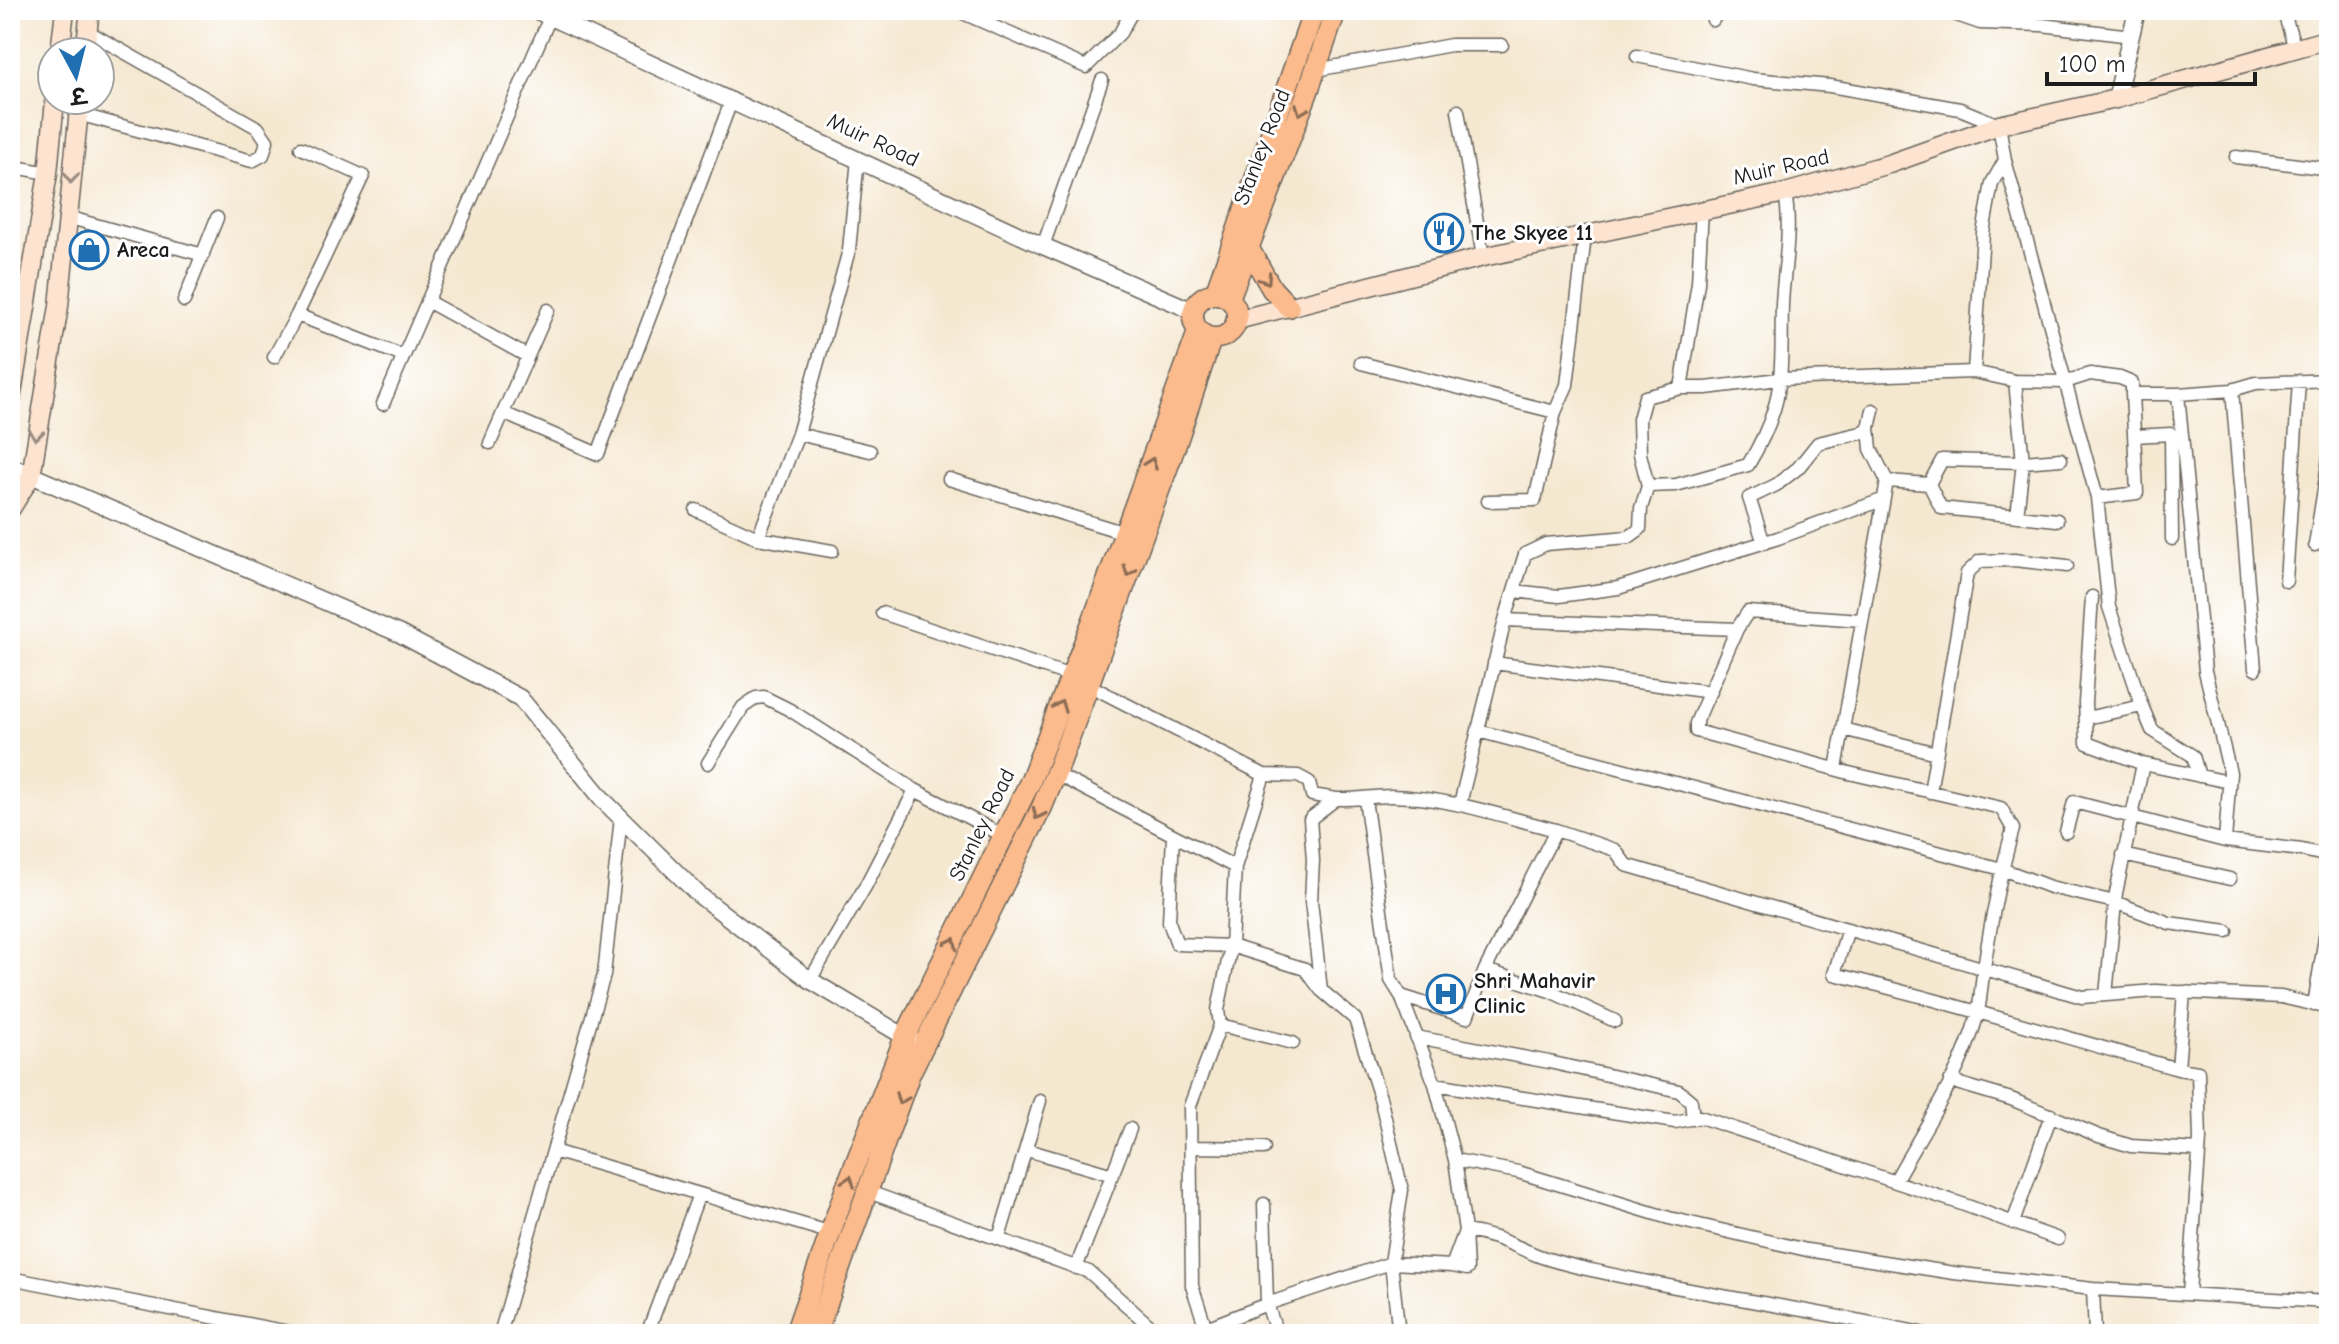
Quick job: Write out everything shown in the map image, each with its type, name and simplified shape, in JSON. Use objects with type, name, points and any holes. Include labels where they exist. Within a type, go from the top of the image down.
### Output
[{"type":"main road","points":[[62,36],[65,10]]},
{"type":"main road","points":[[87,36],[90,10]]},
{"type":"main road","name":"Stanley Road","points":[[1222,296],[1314,10]]},
{"type":"main road","name":"Stanley Road","points":[[1222,296],[1249,249],[1336,10]]},
{"type":"main road","name":"Muir Road","points":[[1237,320],[1483,257],[1785,193],[1889,164],[1999,125],[2116,99],[2329,39]]},
{"type":"main road","points":[[10,405],[31,288],[53,116]]},
{"type":"main road","points":[[10,510],[31,476],[59,306],[78,116]]},
{"type":"main road","points":[[1249,249],[1272,289],[1289,307]]},
{"type":"main road","points":[[1222,296],[1234,305],[1237,320],[1225,337],[1204,335],[1194,326],[1193,311],[1201,298],[1222,296]]},
{"type":"main road","name":"Stanley Road","points":[[816,1334],[914,1042],[1042,807],[1056,774],[1080,680],[1125,533],[1204,335]]},
{"type":"main road","name":"Stanley Road","points":[[795,1334],[846,1188],[1004,836],[1080,680],[1176,444],[1204,335]]},
{"type":"street","points":[[956,10],[1086,67],[1120,33],[1133,10]]},
{"type":"street","points":[[1942,10],[1980,23],[2042,25],[2131,36]]},
{"type":"street","points":[[2116,99],[2137,10]]},
{"type":"street","points":[[2283,10],[2295,48]]},
{"type":"street","points":[[383,404],[542,13]]},
{"type":"street","name":"Muir Road","points":[[542,13],[1043,246],[1193,311]]},
{"type":"street","points":[[87,31],[96,36]]},
{"type":"street","points":[[1316,70],[1451,45],[1502,45]]},
{"type":"street","points":[[108,116],[252,161],[263,155],[267,141],[258,128],[116,47]]},
{"type":"street","points":[[1637,56],[1753,79],[1830,86],[1960,109],[1999,125],[2005,160],[2097,498],[2109,607],[2152,730],[2193,756],[2199,776]]},
{"type":"street","points":[[1043,246],[1102,80]]},
{"type":"street","points":[[503,413],[598,454],[732,99]]},
{"type":"street","points":[[1458,111],[1483,257]]},
{"type":"street","points":[[274,357],[363,176],[301,148]]},
{"type":"street","points":[[2236,157],[2329,169]]},
{"type":"street","points":[[758,538],[798,434],[849,250],[858,159]]},
{"type":"street","points":[[1974,372],[1983,233],[1992,183],[2005,160]]},
{"type":"street","points":[[10,166],[48,173]]},
{"type":"street","points":[[1648,486],[1676,485],[1748,465],[1761,443],[1775,407],[1779,379],[1783,285],[1788,253],[1785,193]]},
{"type":"street","points":[[1681,388],[1698,283],[1702,209]]},
{"type":"street","points":[[67,217],[203,255]]},
{"type":"street","points":[[184,301],[217,218]]},
{"type":"street","points":[[1488,501],[1535,500],[1555,412],[1567,385],[1585,236]]},
{"type":"street","points":[[10,281],[31,288]]},
{"type":"street","points":[[427,301],[527,356]]},
{"type":"street","points":[[490,443],[548,310]]},
{"type":"street","points":[[297,315],[403,356]]},
{"type":"street","points":[[1361,363],[1555,412]]},
{"type":"street","points":[[1460,804],[1505,620],[1525,554],[1546,544],[1629,537],[1640,529],[1641,508],[1648,486],[1640,454],[1639,419],[1645,397],[1681,388],[1779,379],[1974,372],[2015,381],[2065,382],[2090,374],[2120,378],[2132,383],[2137,493],[2097,498]]},
{"type":"street","points":[[2132,394],[2178,394],[2232,390],[2256,383],[2329,380]]},
{"type":"street","points":[[2015,381],[2023,462],[2017,516]]},
{"type":"street","points":[[2286,581],[2299,381]]},
{"type":"street","points":[[2232,390],[2255,669]]},
{"type":"street","points":[[2178,394],[2205,671],[2230,773],[2225,841]]},
{"type":"street","points":[[1836,769],[1887,481],[1871,449],[1869,428],[1873,410]]},
{"type":"street","points":[[1764,543],[1749,498],[1776,485],[1798,468],[1818,443],[1861,433],[1869,428]]},
{"type":"street","points":[[798,434],[870,451]]},
{"type":"street","points":[[2134,436],[2171,434],[2172,539]]},
{"type":"street","points":[[2315,545],[2329,458]]},
{"type":"street","points":[[1929,484],[1942,460],[2023,462],[2061,459]]},
{"type":"street","points":[[10,466],[400,634],[520,698],[621,817],[699,895],[810,980],[914,1042]]},
{"type":"street","points":[[949,479],[1125,533]]},
{"type":"street","points":[[1887,481],[1929,484]]},
{"type":"street","points":[[1929,484],[1941,508],[2057,520]]},
{"type":"street","points":[[1514,591],[1559,596],[1618,588],[1764,543],[1882,500]]},
{"type":"street","points":[[696,510],[758,538],[832,551]]},
{"type":"street","points":[[1930,792],[1967,573],[1980,561],[2014,560],[2067,566]]},
{"type":"street","points":[[2092,597],[2087,743],[2143,764],[2229,782]]},
{"type":"street","points":[[1861,620],[1748,612],[1737,629],[1696,723],[1696,731],[1836,769],[2001,808],[2013,829],[2002,869],[1978,1012],[1970,1039],[1895,1181]]},
{"type":"street","points":[[882,613],[1080,680],[1264,775],[1298,776],[1309,782],[1312,795],[1336,799],[1390,796],[1460,804],[1615,850],[1626,865],[2082,997],[2155,991],[2184,992],[2281,997],[2329,1008]]},
{"type":"street","points":[[1505,620],[1737,629]]},
{"type":"street","points":[[1494,663],[1711,692]]},
{"type":"street","points":[[708,763],[743,707],[756,698],[764,697],[790,710],[915,790],[1004,836]]},
{"type":"street","points":[[2086,718],[2142,706]]},
{"type":"street","points":[[1843,729],[1936,753]]},
{"type":"street","points":[[1478,731],[2002,869],[2050,887],[2115,902],[2169,923],[2227,931]]},
{"type":"street","points":[[2106,995],[2115,902],[2143,764]]},
{"type":"street","points":[[1056,774],[1235,867]]},
{"type":"street","points":[[1206,1328],[1192,1286],[1190,1106],[1220,1025],[1218,1010],[1231,946],[1235,867],[1264,775]]},
{"type":"street","points":[[810,980],[865,887],[915,790]]},
{"type":"street","points":[[1321,990],[1311,901],[1313,860],[1310,819],[1336,799]]},
{"type":"street","points":[[1191,1334],[1267,1304],[1391,1263],[1452,1266],[1465,1231],[1455,1160],[1435,1084],[1401,996],[1391,980],[1365,799]]},
{"type":"street","points":[[2066,832],[2074,802],[2225,841],[2329,856]]},
{"type":"street","points":[[500,1334],[604,975],[621,817]]},
{"type":"street","points":[[1401,996],[1467,1017],[1485,970],[1556,830]]},
{"type":"street","points":[[1173,835],[1169,922],[1177,944],[1231,946],[1305,969],[1321,990],[1355,1019],[1381,1101],[1402,1190],[1391,1263],[1399,1334]]},
{"type":"street","points":[[2123,855],[2230,879]]},
{"type":"street","points":[[2314,1005],[2329,913]]},
{"type":"street","points":[[1848,929],[1834,974],[2198,1072],[2199,1150],[2189,1294]]},
{"type":"street","points":[[1485,970],[1563,996],[1615,1021]]},
{"type":"street","points":[[2178,1069],[2184,992]]},
{"type":"street","points":[[1220,1025],[1293,1043]]},
{"type":"street","points":[[1416,1037],[1679,1091],[1691,1101],[1693,1119]]},
{"type":"street","points":[[1950,1081],[2011,1099],[2131,1146],[2199,1150]]},
{"type":"street","points":[[1435,1084],[1675,1122],[1700,1117],[2058,1239]]},
{"type":"street","points":[[999,1238],[1040,1101]]},
{"type":"street","points":[[2013,1223],[2051,1115]]},
{"type":"street","points":[[1076,1268],[1130,1129]]},
{"type":"street","points":[[1191,1147],[1264,1148]]},
{"type":"street","points":[[1027,1150],[1113,1175]]},
{"type":"street","points":[[553,1151],[832,1233]]},
{"type":"street","points":[[1455,1160],[1518,1172],[1669,1218],[1807,1250],[1954,1273],[2093,1289],[2329,1302]]},
{"type":"street","points":[[866,1191],[1089,1272],[1159,1334]]},
{"type":"street","points":[[647,1334],[699,1194]]},
{"type":"street","points":[[1264,1204],[1267,1304],[1277,1334]]},
{"type":"street","points":[[1465,1231],[1490,1234],[1537,1255],[1601,1272],[1713,1295],[1832,1313],[1925,1334]]},
{"type":"street","points":[[10,1278],[290,1333]]},
{"type":"street","points":[[2093,1289],[2095,1334]]},
{"type":"place","name":"The Skyee 11","points":[[1444,233]]},
{"type":"place","name":"Areca","points":[[89,250]]},
{"type":"place","name":"Shri Mahavir Clinic","points":[[1446,994]]}]
